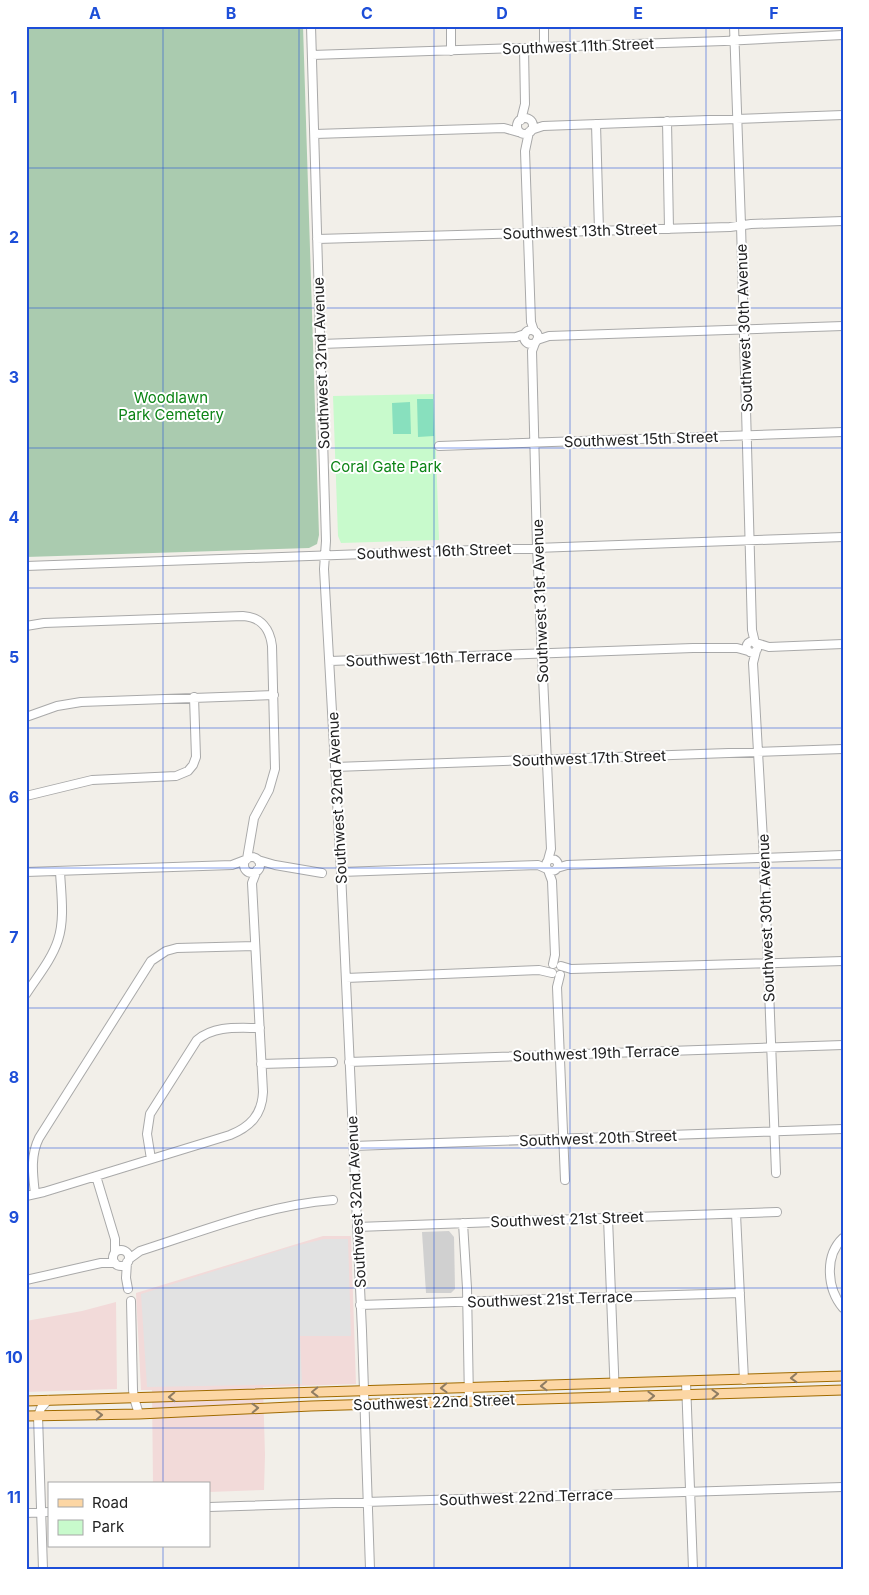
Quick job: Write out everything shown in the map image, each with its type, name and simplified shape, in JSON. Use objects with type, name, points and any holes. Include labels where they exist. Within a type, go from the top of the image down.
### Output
[{"type":"main road","name":"Southwest 22nd Street","points":[[26,1401],[843,1376]]},
{"type":"main road","points":[[744,1380],[744,1393]]},
{"type":"main road","name":"Southwest 22nd Street","points":[[26,1416],[140,1414],[364,1404],[843,1390]]},
{"type":"main road","points":[[206,1411],[210,1396]]},
{"type":"street","name":"Southwest 32nd Avenue","points":[[311,26],[326,541],[324,569],[346,978],[370,1569]]},
{"type":"street","points":[[451,26],[451,51]]},
{"type":"street","points":[[544,26],[544,48]]},
{"type":"street","name":"Southwest 30th Avenue","points":[[734,26],[752,647],[764,858],[776,1173]]},
{"type":"street","name":"Southwest 11th Street","points":[[312,55],[544,48],[843,35]]},
{"type":"street","points":[[315,134],[504,128],[524,134],[530,125],[525,104],[524,48]]},
{"type":"street","points":[[519,133],[517,126],[525,104]]},
{"type":"street","points":[[504,128],[520,121],[530,125],[543,126],[843,115]]},
{"type":"street","points":[[667,121],[669,229]]},
{"type":"street","points":[[596,124],[599,231]]},
{"type":"street","name":"Southwest 31st Avenue","points":[[530,125],[525,146],[537,547],[552,865]]},
{"type":"street","name":"Southwest 31st Avenue","points":[[519,133],[525,146]]},
{"type":"street","name":"Southwest 13th Street","points":[[317,239],[669,229],[843,221]]},
{"type":"street","points":[[320,344],[531,335],[843,326]]},
{"type":"street","name":"Southwest 15th Street","points":[[439,446],[843,432]]},
{"type":"street","name":"Southwest 16th Street","points":[[26,566],[843,537]]},
{"type":"street","points":[[26,626],[44,623],[253,617],[264,624],[269,631],[271,640],[275,769],[269,790],[254,818],[251,828],[251,843],[244,865],[252,883],[262,1064],[262,1100],[254,1120],[235,1133],[26,1196]]},
{"type":"street","name":"Southwest 16th Terrace","points":[[330,661],[843,644]]},
{"type":"street","points":[[26,717],[65,704],[81,702],[274,695]]},
{"type":"street","points":[[26,796],[92,780],[168,778],[188,771],[193,765],[196,753],[194,698]]},
{"type":"street","name":"Southwest 17th Street","points":[[335,767],[843,749]]},
{"type":"street","points":[[251,843],[259,864],[252,883]]},
{"type":"street","points":[[341,872],[843,855]]},
{"type":"street","points":[[26,872],[232,865],[251,857],[275,865],[322,872]]},
{"type":"street","points":[[232,865],[252,872],[275,865]]},
{"type":"street","points":[[552,865],[566,1180]]},
{"type":"street","points":[[26,994],[53,952],[58,940],[61,920],[60,871]]},
{"type":"street","points":[[35,1194],[34,1148],[151,961],[160,954],[177,948],[255,946]]},
{"type":"street","points":[[346,978],[843,960]]},
{"type":"street","points":[[151,1159],[147,1134],[147,1123],[150,1114],[198,1040],[208,1032],[218,1029],[260,1028]]},
{"type":"street","name":"Southwest 19th Terrace","points":[[349,1062],[843,1045]]},
{"type":"street","points":[[262,1064],[333,1062]]},
{"type":"street","name":"Southwest 20th Street","points":[[353,1146],[843,1130]]},
{"type":"street","points":[[96,1176],[128,1289]]},
{"type":"street","points":[[26,1280],[101,1263],[103,1260],[138,1252],[273,1210],[304,1203],[333,1200]]},
{"type":"street","name":"Southwest 21st Street","points":[[357,1227],[777,1212]]},
{"type":"street","points":[[736,1214],[744,1380]]},
{"type":"street","points":[[608,1218],[614,1397]]},
{"type":"street","points":[[463,1223],[469,1401]]},
{"type":"street","points":[[843,1238],[838,1242],[832,1255],[830,1277],[835,1295],[843,1308]]},
{"type":"street","points":[[118,1256],[123,1265],[138,1252]]},
{"type":"street","points":[[118,1256],[128,1255],[126,1278]]},
{"type":"street","name":"Southwest 21st Terrace","points":[[360,1305],[740,1293]]},
{"type":"street","points":[[131,1301],[134,1398],[140,1414]]},
{"type":"street","points":[[686,1382],[693,1569]]},
{"type":"street","points":[[42,1569],[45,1512],[38,1416],[41,1408],[48,1400]]},
{"type":"street","name":"Southwest 22nd Terrace","points":[[210,1507],[843,1487]]},
{"type":"street","points":[[26,1512],[45,1512]]},
{"type":"shaded area","points":[[449,1231],[454,1237],[455,1289],[451,1293],[426,1293],[422,1232]]},
{"type":"shaded area","points":[[323,1236],[351,1236],[356,1384],[263,1387],[264,1490],[210,1492],[210,1482],[153,1482],[152,1390],[141,1390],[136,1293]]},
{"type":"shaded area","points":[[324,1239],[348,1239],[351,1336],[300,1336],[302,1384],[147,1387],[141,1294],[291,1247]]},
{"type":"shaded area","points":[[116,1302],[117,1389],[26,1392],[26,1321],[82,1311]]},
{"type":"green space","name":"Woodlawn Park Cemetery","points":[[26,26],[303,26],[319,535],[317,544],[309,548],[26,557],[26,70],[29,70]]},
{"type":"green space","name":"Coral Gate Park","points":[[434,394],[439,540],[341,543],[338,536],[333,396]]},
{"type":"green space","points":[[417,399],[433,399],[434,436],[418,437]]},
{"type":"green space","points":[[410,402],[411,434],[393,434],[392,403]]}]
